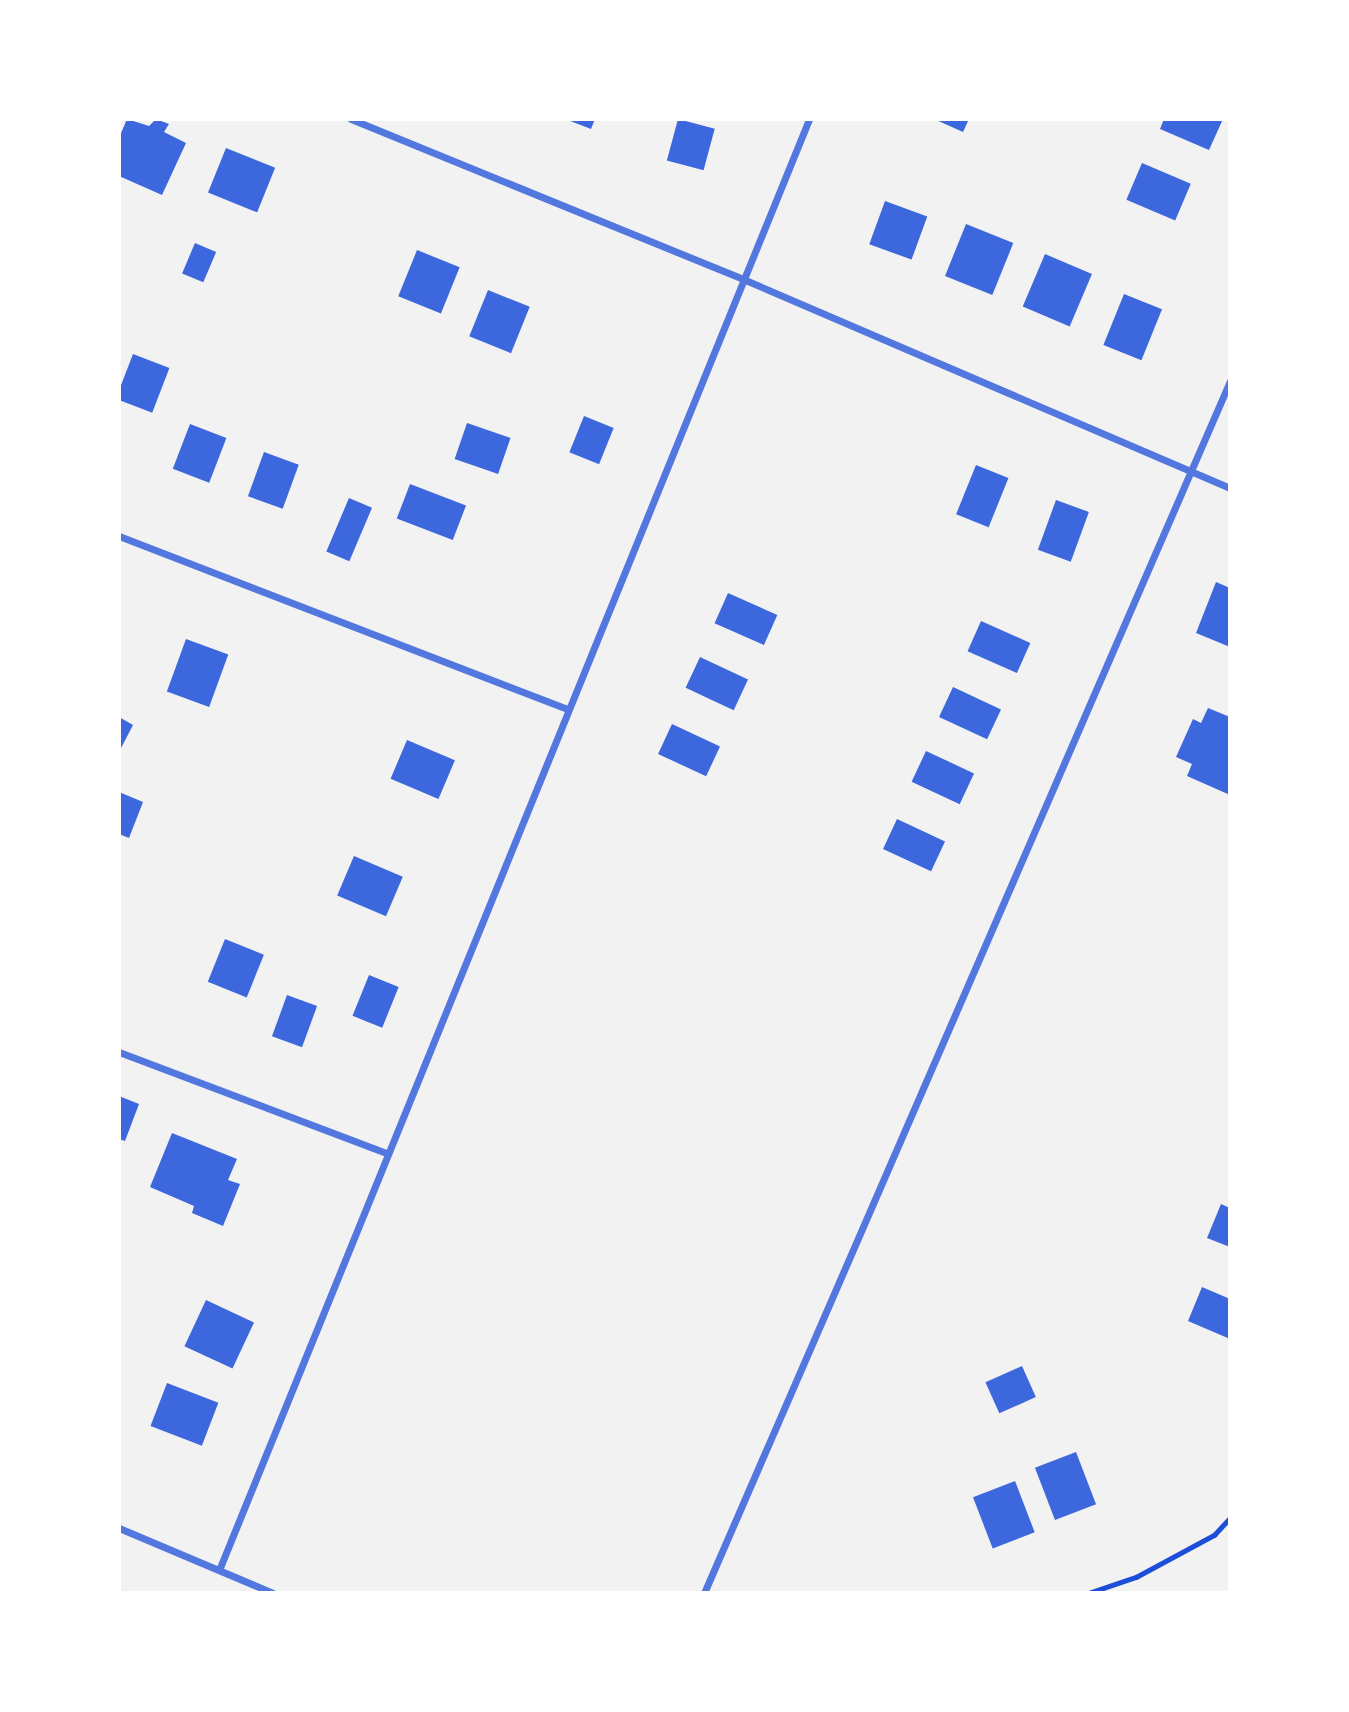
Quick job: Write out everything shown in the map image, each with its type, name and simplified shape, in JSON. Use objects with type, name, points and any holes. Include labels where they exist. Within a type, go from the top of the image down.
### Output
[{"type":"street","points":[[351,119],[743,279],[1230,488]]},
{"type":"street","points":[[219,1570],[386,1153],[809,119]]},
{"type":"street","points":[[704,1593],[1194,473],[1230,381]]},
{"type":"street","points":[[119,536],[567,709]]},
{"type":"street","points":[[119,1052],[386,1153]]},
{"type":"street","points":[[119,1528],[273,1593]]},
{"type":"path","points":[[1089,1593],[1136,1577],[1214,1535],[1228,1525],[1230,1518]]},
{"type":"building","points":[[127,119],[149,126],[156,119],[169,124],[164,132],[186,143],[162,195],[119,176],[119,138]]},
{"type":"building","points":[[565,119],[595,119],[591,129]]},
{"type":"building","points":[[678,119],[715,129],[704,170],[667,161]]},
{"type":"building","points":[[934,119],[969,119],[963,132]]},
{"type":"building","points":[[1164,119],[1223,119],[1209,150],[1160,129]]},
{"type":"building","points":[[226,148],[275,168],[257,212],[208,193]]},
{"type":"building","points":[[1142,163],[1191,184],[1175,221],[1126,200]]},
{"type":"building","points":[[885,201],[927,216],[912,260],[869,244]]},
{"type":"building","points":[[966,224],[1013,243],[992,295],[945,276]]},
{"type":"building","points":[[195,243],[216,252],[203,282],[182,273]]},
{"type":"building","points":[[417,250],[460,267],[441,314],[398,296]]},
{"type":"building","points":[[1045,254],[1092,274],[1070,326],[1023,306]]},
{"type":"building","points":[[488,290],[530,307],[511,353],[469,336]]},
{"type":"building","points":[[1124,294],[1162,309],[1141,360],[1103,345]]},
{"type":"building","points":[[133,354],[169,368],[152,413],[119,400],[119,390]]},
{"type":"building","points":[[584,416],[614,428],[599,464],[569,452]]},
{"type":"building","points":[[467,423],[510,438],[498,474],[455,459]]},
{"type":"building","points":[[190,424],[226,438],[209,483],[173,469]]},
{"type":"building","points":[[264,452],[299,465],[283,509],[248,496]]},
{"type":"building","points":[[976,465],[1008,478],[989,527],[956,514]]},
{"type":"building","points":[[410,484],[466,506],[453,540],[397,519]]},
{"type":"building","points":[[349,498],[372,508],[349,561],[326,551]]},
{"type":"building","points":[[1056,500],[1089,512],[1071,562],[1038,550]]},
{"type":"building","points":[[1216,582],[1230,588],[1230,647],[1196,633]]},
{"type":"building","points":[[728,593],[777,615],[764,645],[715,623]]},
{"type":"building","points":[[981,621],[1030,643],[1017,673],[968,651]]},
{"type":"building","points":[[186,639],[228,654],[209,707],[167,692]]},
{"type":"building","points":[[700,657],[748,679],[734,710],[686,688]]},
{"type":"building","points":[[953,687],[1001,709],[987,739],[939,717]]},
{"type":"building","points":[[1208,708],[1230,717],[1230,795],[1187,776],[1192,764],[1176,757],[1193,719],[1201,723]]},
{"type":"building","points":[[119,717],[133,725],[119,752]]},
{"type":"building","points":[[672,724],[720,746],[706,776],[658,754]]},
{"type":"building","points":[[407,740],[455,760],[438,799],[391,779]]},
{"type":"building","points":[[926,751],[974,773],[960,804],[912,782]]},
{"type":"building","points":[[119,792],[143,802],[129,838],[119,834]]},
{"type":"building","points":[[897,819],[945,841],[931,871],[883,849]]},
{"type":"building","points":[[354,856],[403,877],[386,916],[337,896]]},
{"type":"building","points":[[225,939],[264,955],[247,997],[208,982]]},
{"type":"building","points":[[369,975],[399,987],[382,1028],[353,1016]]},
{"type":"building","points":[[287,995],[317,1006],[302,1047],[272,1036]]},
{"type":"building","points":[[119,1096],[139,1104],[125,1141],[119,1139]]},
{"type":"building","points":[[172,1133],[237,1159],[228,1180],[240,1184],[223,1226],[192,1213],[194,1206],[150,1187]]},
{"type":"building","points":[[1221,1204],[1230,1208],[1230,1247],[1207,1238]]},
{"type":"building","points":[[1202,1287],[1230,1299],[1230,1339],[1188,1321]]},
{"type":"building","points":[[206,1300],[254,1322],[232,1369],[184,1346]]},
{"type":"building","points":[[1022,1366],[1036,1397],[999,1413],[985,1382]]},
{"type":"building","points":[[167,1383],[218,1403],[202,1446],[151,1426]]},
{"type":"building","points":[[1076,1452],[1096,1504],[1055,1520],[1035,1468]]},
{"type":"building","points":[[1015,1481],[1035,1532],[993,1548],[973,1497]]}]
